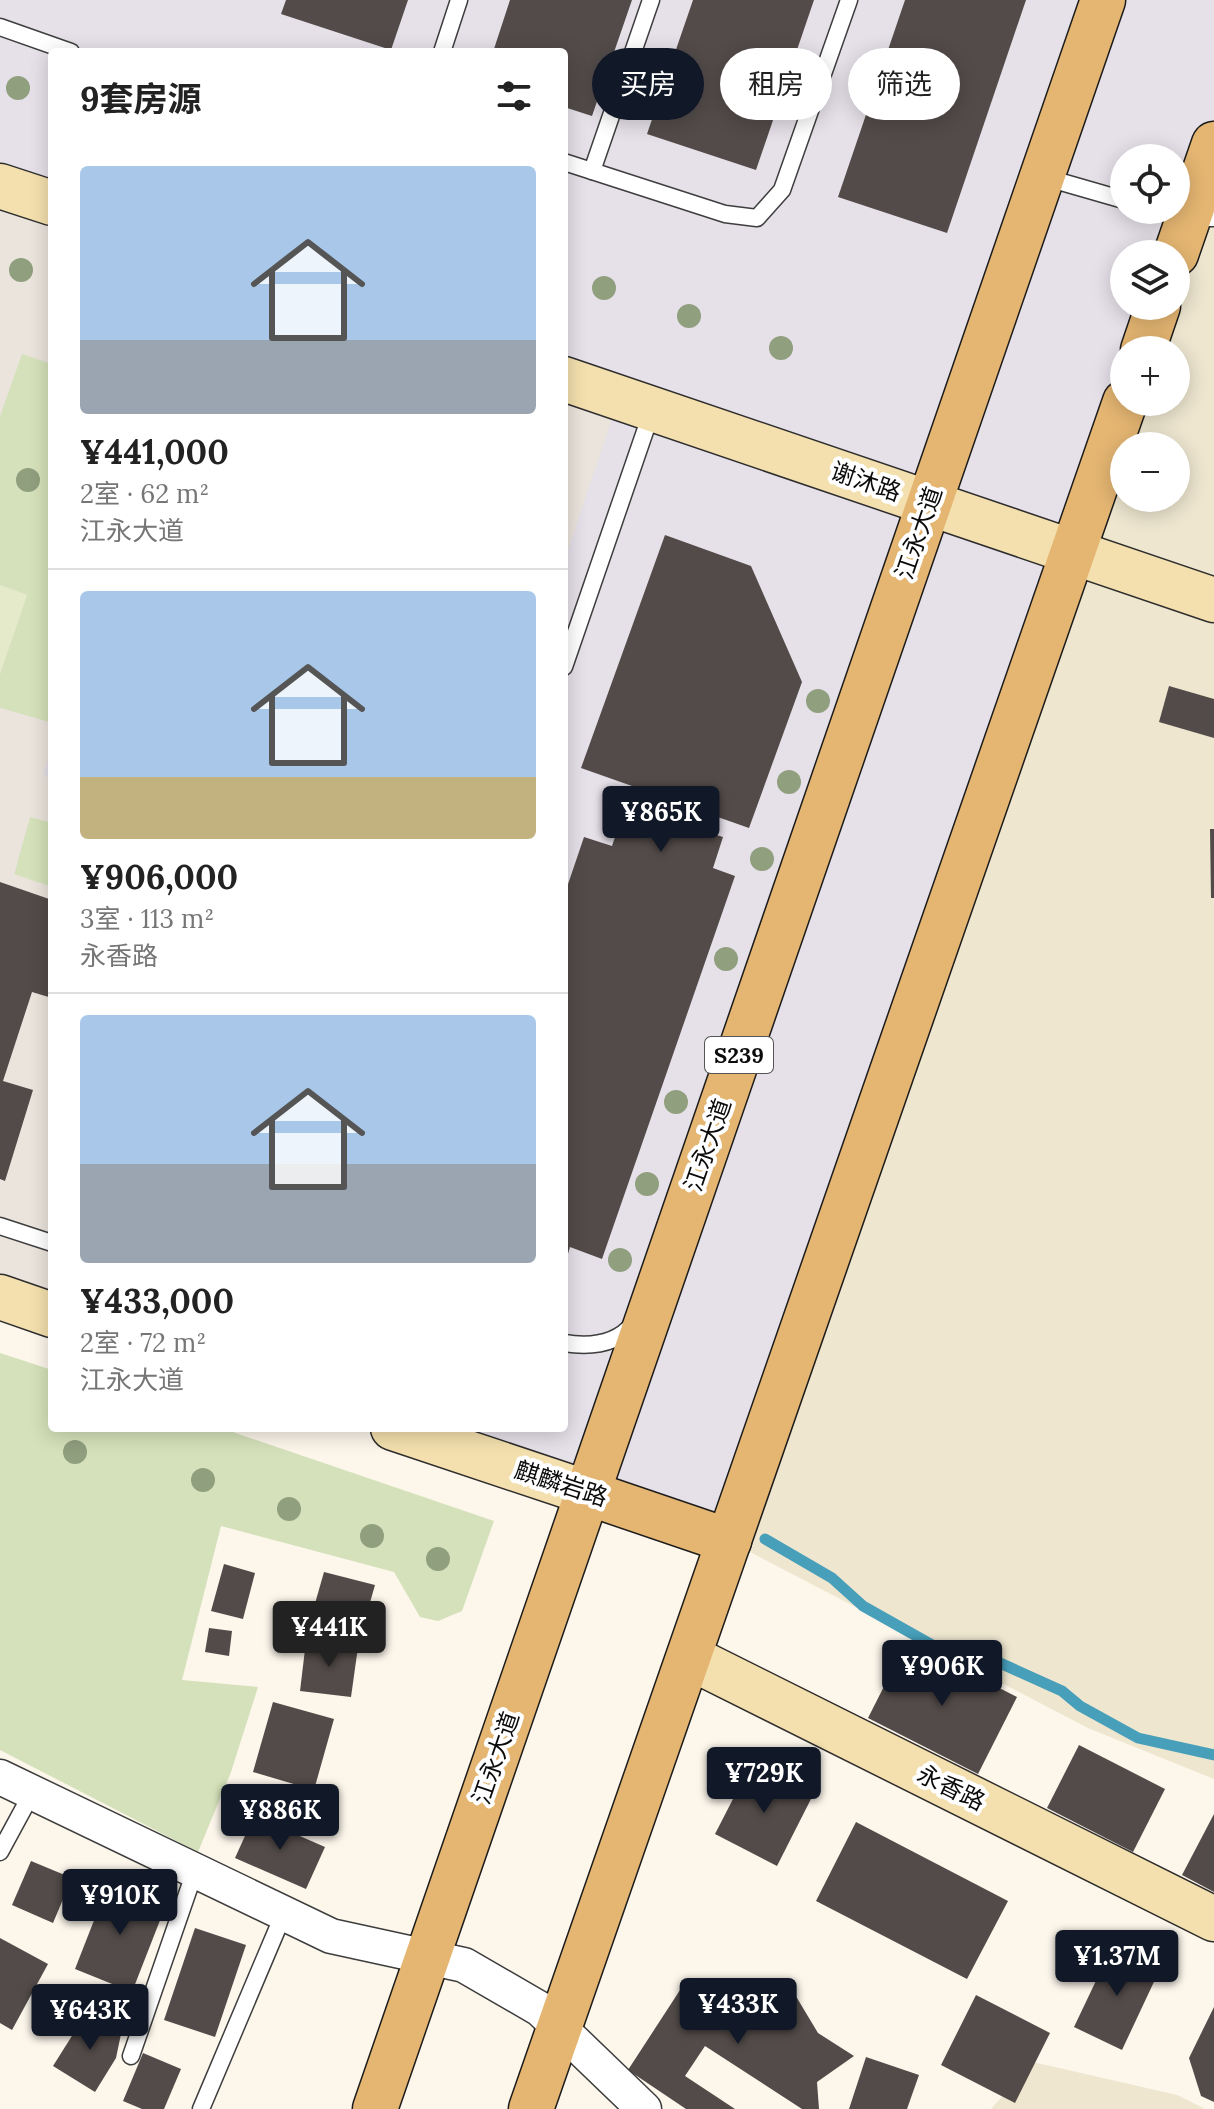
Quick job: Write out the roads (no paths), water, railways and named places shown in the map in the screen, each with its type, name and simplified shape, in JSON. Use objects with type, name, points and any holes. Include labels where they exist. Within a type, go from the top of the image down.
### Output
[{"type":"main road","name":"江永大道","points":[[375,2109],[1103,0]]},
{"type":"main road","points":[[1185,225],[1214,144]]},
{"type":"main road","points":[[0,186],[48,202]]},
{"type":"main road","name":"谢沐路","points":[[568,380],[1214,600]]},
{"type":"main road","points":[[531,2109],[1120,416]]},
{"type":"main road","points":[[0,1297],[48,1314]]},
{"type":"main road","name":"麒麟岩路","points":[[405,1432],[729,1541]]},
{"type":"main road","name":"永香路","points":[[689,1657],[1214,1919]]},
{"type":"street","points":[[0,1777],[331,1936],[464,1965],[540,2009],[644,2109]]},
{"type":"lane","points":[[443,48],[459,0]]},
{"type":"lane","points":[[592,171],[651,0]]},
{"type":"lane","points":[[568,163],[725,214],[757,218],[782,190],[849,0]]},
{"type":"lane","points":[[0,27],[60,48]]},
{"type":"lane","points":[[1042,177],[1110,196]]},
{"type":"lane","points":[[568,655],[652,409]]},
{"type":"lane","points":[[0,1226],[48,1242]]},
{"type":"lane","points":[[568,1343],[605,1343],[629,1330],[662,1279]]},
{"type":"lane","points":[[0,1852],[32,1793]]},
{"type":"lane","points":[[131,2056],[195,1871]]},
{"type":"lane","points":[[201,2109],[284,1913]]},
{"type":"waterway","points":[[765,1539],[832,1578],[863,1606],[934,1646],[980,1654],[1062,1691],[1080,1706],[1138,1738],[1214,1755]]}]
